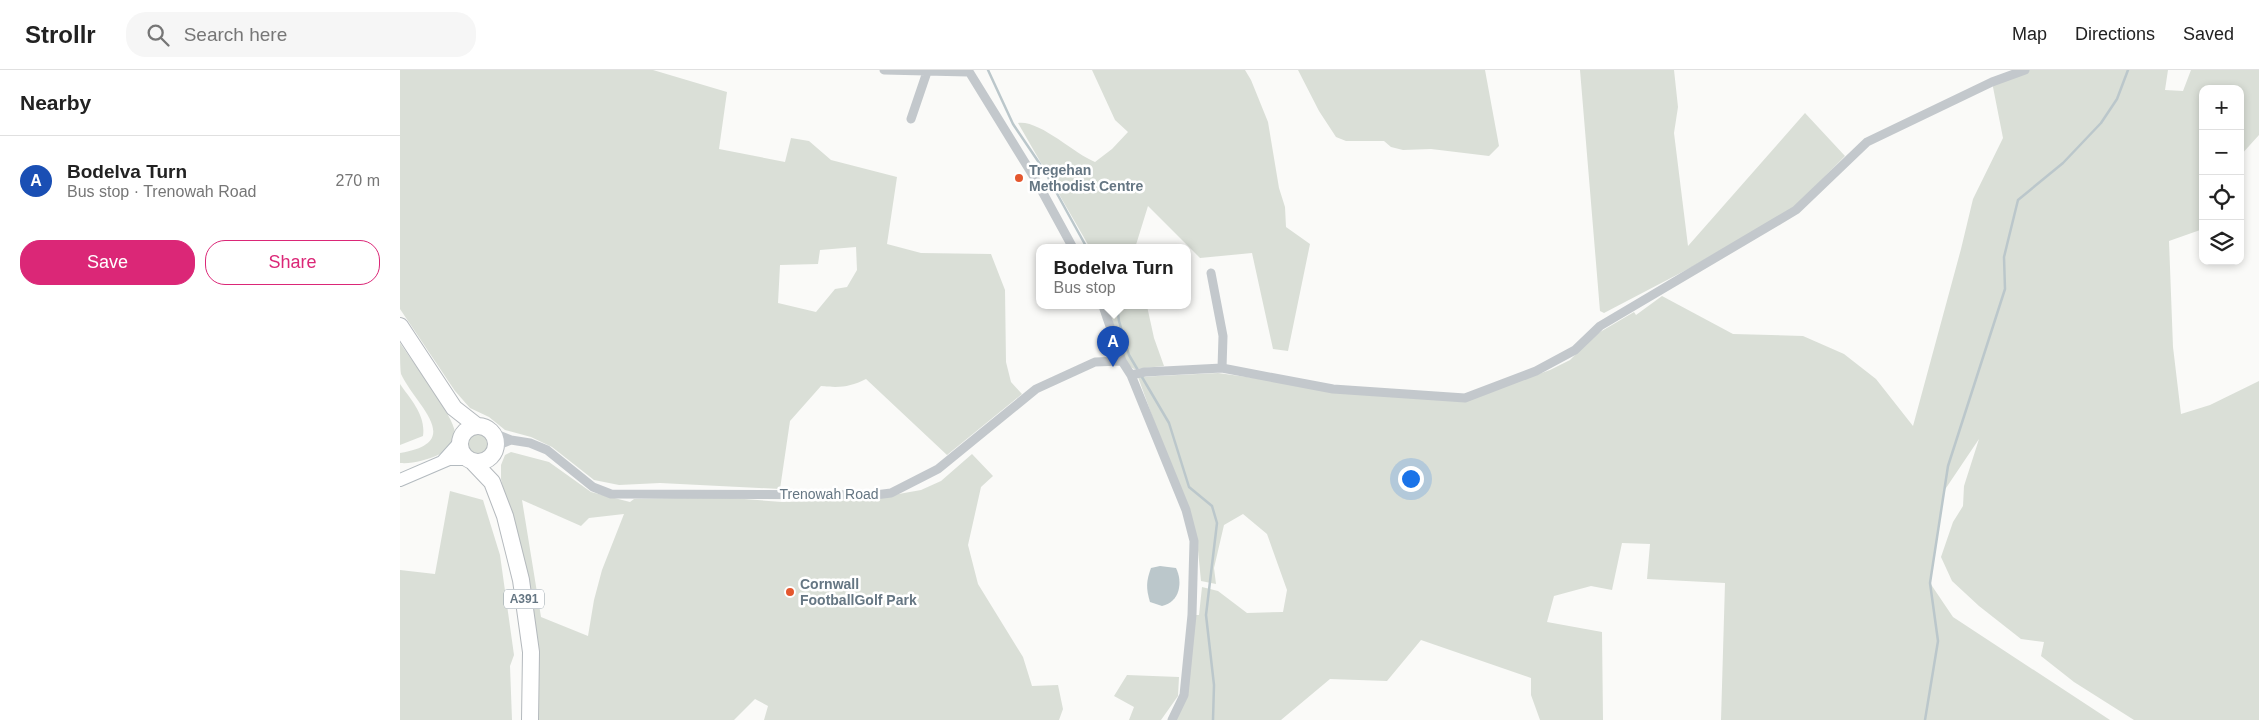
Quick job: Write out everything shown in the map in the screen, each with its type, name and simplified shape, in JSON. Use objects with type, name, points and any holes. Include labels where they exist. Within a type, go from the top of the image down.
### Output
[{"type":"highway","points":[[400,326],[454,408],[494,438]]},
{"type":"highway","points":[[454,408],[462,452],[470,460],[486,460],[494,438]]},
{"type":"highway","points":[[460,441],[468,429],[494,438]]},
{"type":"highway","name":"A391","points":[[492,482],[494,438]]},
{"type":"highway","name":"A391","points":[[470,460],[486,473],[492,482],[505,516],[521,580],[531,652],[530,720]]},
{"type":"street","points":[[884,70],[968,71],[1037,182],[1071,244]]},
{"type":"street","points":[[1138,374],[1222,368],[1332,390],[1465,398],[1536,372],[1575,350],[1600,326],[1796,210],[1867,142],[1992,82],[2025,70]]},
{"type":"street","points":[[911,120],[927,72]]},
{"type":"street","points":[[1211,273],[1223,336],[1222,368]]},
{"type":"street","points":[[1104,309],[1122,361],[1138,374],[1186,510],[1194,541],[1192,614],[1184,695],[1172,720]]},
{"type":"street","name":"Trenowah Road","points":[[494,438],[530,443],[547,450],[593,487],[611,494],[694,492],[875,495],[891,492],[938,469],[1036,389],[1095,362],[1122,361]]},
{"type":"street","points":[[443,461],[460,441]]},
{"type":"street","points":[[400,480],[422,473],[443,461],[460,458],[470,460]]},
{"type":"shaded area","points":[[400,70],[653,70],[727,92],[719,149],[785,162],[791,138],[809,141],[831,160],[897,177],[887,244],[921,253],[991,254],[1005,290],[1006,362],[1011,382],[1022,394],[947,455],[866,379],[845,386],[821,386],[790,421],[780,489],[660,483],[619,485],[594,480],[552,447],[531,437],[505,430],[489,417],[470,408],[455,391],[400,309]],"holes":[[[856,247],[857,270],[847,287],[835,289],[816,312],[778,303],[780,265],[818,264],[820,250]]]},
{"type":"shaded area","points":[[1092,70],[1245,70],[1268,122],[1279,188],[1285,207],[1286,227],[1310,244],[1288,351],[1273,349],[1252,253],[1200,258],[1191,249],[1191,244],[1186,244],[1148,206],[1136,244],[1088,244],[1018,123],[1027,123],[1046,132],[1095,162],[1112,149],[1128,132],[1115,120]]},
{"type":"shaded area","points":[[1298,70],[1485,70],[1499,146],[1489,156],[1431,149],[1403,150],[1391,147],[1384,141],[1346,141],[1336,137],[1319,111]]},
{"type":"shaded area","points":[[1580,70],[1674,70],[1678,107],[1674,133],[1688,246],[1805,113],[1845,156],[1795,207],[1690,268],[1604,313],[1600,311]]},
{"type":"shaded area","points":[[2025,70],[2168,70],[2165,90],[2183,91],[2191,70],[2259,70],[2259,135],[2244,152],[2244,85],[2199,85],[2199,230],[2169,241],[2173,347],[2181,414],[2210,405],[2259,381],[2259,720],[2134,720],[2074,682],[2041,656],[2044,642],[2021,639],[1979,606],[1952,581],[1941,557],[1953,522],[1963,506],[1964,486],[1979,439],[1944,491],[1930,583],[1953,617],[2110,720],[1721,720],[1725,583],[1647,579],[1650,544],[1622,543],[1612,590],[1591,586],[1554,596],[1547,622],[1602,632],[1603,720],[1540,720],[1531,695],[1531,678],[1421,640],[1387,681],[1330,679],[1281,720],[1171,720],[1184,695],[1192,615],[1199,615],[1202,587],[1218,591],[1247,613],[1283,612],[1287,590],[1267,534],[1243,514],[1224,525],[1214,568],[1216,584],[1201,581],[1197,540],[1138,377],[1218,373],[1333,389],[1466,400],[1550,370],[1570,360],[1595,335],[1634,312],[1636,315],[1662,296],[1733,334],[1803,336],[1844,354],[1876,379],[1913,426],[1973,199],[2003,138],[1992,82]]},
{"type":"shaded area","points":[[1109,309],[1148,309],[1154,338],[1164,366],[1134,369],[1125,359]]},
{"type":"shaded area","points":[[400,343],[440,401],[453,424],[455,432],[450,446],[444,451],[438,455],[410,463],[400,463],[400,453],[420,448],[430,441],[433,432],[431,421],[425,410],[401,374]]},
{"type":"shaded area","points":[[400,384],[417,408],[422,421],[423,436],[400,445]]},
{"type":"shaded area","points":[[477,431],[482,432],[488,438],[488,448],[482,454],[477,455],[472,454],[466,448],[465,443],[466,438],[472,432]]},
{"type":"shaded area","name":"Cornwall FootballGolf Park","points":[[511,452],[549,462],[591,492],[630,502],[634,499],[718,497],[782,502],[865,500],[921,490],[941,481],[972,454],[993,476],[981,487],[968,545],[978,584],[1023,657],[1032,686],[1058,685],[1063,709],[1059,720],[764,720],[768,706],[755,699],[734,720],[536,720],[525,574],[501,479],[501,465],[505,455]],"holes":[[[522,500],[581,526],[589,518],[624,514],[602,570],[594,600],[588,636],[541,617]]]},
{"type":"shaded area","points":[[450,491],[483,500],[500,555],[514,655],[510,666],[512,720],[400,720],[400,570],[435,574]]},
{"type":"shaded area","points":[[1160,566],[1176,568],[1179,579],[1176,596],[1168,604],[1162,606],[1150,602],[1147,589],[1151,568]]},
{"type":"shaded area","points":[[1127,675],[1179,677],[1178,696],[1161,720],[1129,720],[1134,707],[1114,696]]},
{"type":"waterway","points":[[988,70],[1013,124],[1044,170],[1085,244]]},
{"type":"waterway","points":[[1925,720],[1938,641],[1930,583],[1948,466],[2005,289],[2004,257],[2018,200],[2063,163],[2101,123],[2117,99],[2128,70]]},
{"type":"waterway","points":[[1117,309],[1129,355],[1169,423],[1189,487],[1212,506],[1217,523],[1206,615],[1214,685],[1213,720]]},
{"type":"place","name":"Tregehan Methodist Centre","points":[[1019,178]]},
{"type":"place","name":"Bodelva Turn","points":[[1113,367]]},
{"type":"place","name":"Cornwall FootballGolf Park","points":[[790,592]]}]
